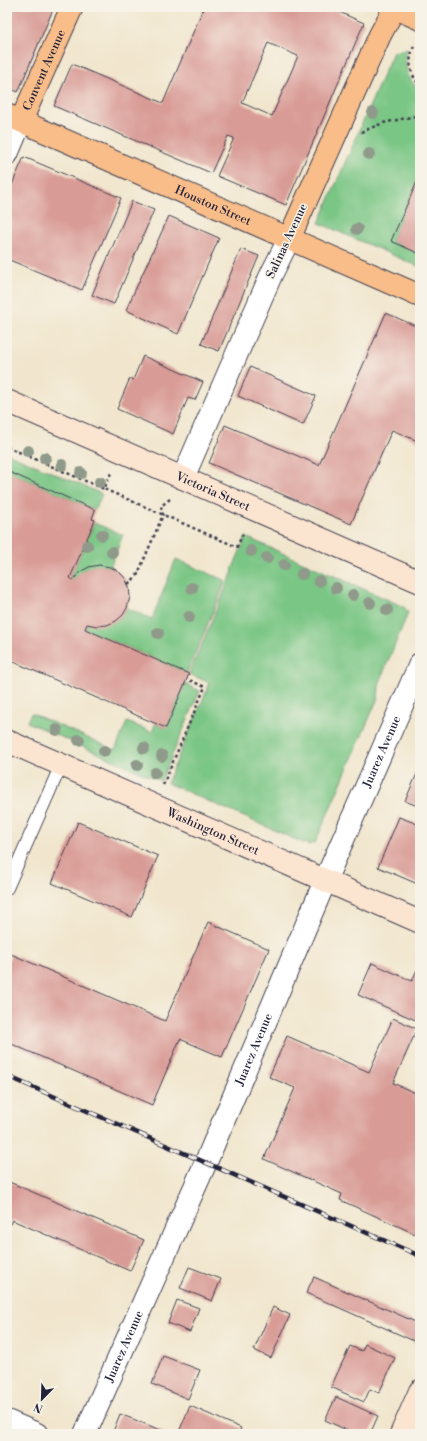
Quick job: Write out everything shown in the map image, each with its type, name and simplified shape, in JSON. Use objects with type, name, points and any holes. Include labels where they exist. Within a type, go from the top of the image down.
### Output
[{"type":"main road","name":"Convent Avenue","points":[[14,118],[72,7]]},
{"type":"main road","points":[[394,7],[420,19]]},
{"type":"main road","name":"Salinas Avenue","points":[[289,239],[376,42],[394,7]]},
{"type":"main road","name":"Houston Street","points":[[14,118],[420,296]]},
{"type":"main road","name":"Victoria Street","points":[[7,401],[420,582]]},
{"type":"main road","name":"Washington Street","points":[[7,741],[420,922]]},
{"type":"main road","points":[[401,1434],[420,1391]]},
{"type":"street","name":"Convent Avenue","points":[[7,154],[14,118]]},
{"type":"street","name":"Salinas Avenue","points":[[183,478],[271,275],[289,239]]},
{"type":"street","name":"Juarez Avenue","points":[[85,1434],[202,1170],[325,881],[420,664]]},
{"type":"street","points":[[7,1421],[37,1434]]},
{"type":"lane","points":[[7,888],[60,765]]},
{"type":"path","points":[[414,46],[410,62],[411,70],[414,79],[420,85]]},
{"type":"path","points":[[358,133],[383,123],[420,115]]},
{"type":"path","points":[[7,447],[237,547],[244,531]]},
{"type":"path","points":[[104,489],[111,473]]},
{"type":"path","points":[[128,584],[137,576],[164,515],[161,506],[170,499]]},
{"type":"path","points":[[162,785],[205,686],[187,679]]},
{"type":"green space","points":[[407,49],[407,71],[409,77],[420,89],[420,175],[391,241],[420,254],[420,267],[319,223],[393,52]]},
{"type":"green space","points":[[7,453],[102,494],[95,510],[7,471]]},
{"type":"green space","points":[[94,523],[123,535],[110,567],[94,566],[85,569],[73,580],[70,578]]},
{"type":"green space","points":[[246,537],[404,607],[408,613],[381,678],[378,698],[315,843],[308,845],[167,783],[210,683],[189,674]]},
{"type":"green space","points":[[176,559],[226,581],[187,673],[85,629],[87,624],[105,624],[115,621],[127,608],[152,619]]},
{"type":"green space","points":[[185,684],[200,691],[161,781],[27,722],[31,713],[115,750],[127,722],[152,732],[155,724],[166,728]]},
{"type":"building","points":[[7,7],[54,7],[18,92],[7,87]]},
{"type":"building","points":[[204,7],[328,7],[364,23],[286,205],[217,176],[234,138],[228,136],[211,173],[54,106],[72,64],[163,103]],"holes":[[[268,43],[298,56],[272,116],[242,103]]]},
{"type":"building","points":[[24,157],[121,198],[82,290],[7,259],[7,196]]},
{"type":"building","points":[[420,175],[420,254],[391,241]]},
{"type":"building","points":[[132,201],[154,210],[114,304],[92,295]]},
{"type":"building","points":[[169,216],[219,238],[178,334],[126,310]]},
{"type":"building","points":[[241,249],[259,256],[219,351],[201,344]]},
{"type":"building","points":[[386,313],[420,328],[420,442],[392,430],[351,524],[209,463],[225,425],[319,465]]},
{"type":"building","points":[[143,356],[203,382],[195,400],[188,398],[173,434],[117,409],[130,378],[133,380]]},
{"type":"building","points":[[250,367],[316,396],[303,425],[238,396]]},
{"type":"building","points":[[7,471],[95,510],[92,519],[95,520],[70,578],[73,580],[80,572],[89,567],[99,565],[110,567],[118,571],[125,578],[129,587],[130,597],[123,615],[116,621],[107,625],[97,626],[87,624],[85,629],[189,674],[166,728],[7,659]]},
{"type":"building","points":[[420,767],[420,807],[405,801]]},
{"type":"building","points":[[399,817],[420,825],[420,885],[378,867]]},
{"type":"building","points":[[78,822],[158,856],[132,917],[52,883]]},
{"type":"building","points":[[208,922],[269,949],[222,1057],[180,1039],[152,1105],[7,1042],[7,964],[11,954],[165,1021]]},
{"type":"building","points":[[372,963],[412,981],[420,963],[420,1022],[358,995]]},
{"type":"building","points":[[393,1018],[417,1029],[393,1083],[420,1095],[420,1236],[340,1200],[342,1194],[264,1159],[295,1088],[269,1077],[287,1036],[369,1072]]},
{"type":"building","points":[[7,1181],[144,1240],[130,1271],[12,1220],[7,1231]]},
{"type":"building","points":[[189,1267],[221,1279],[212,1301],[180,1288]]},
{"type":"building","points":[[314,1277],[420,1324],[414,1341],[306,1293]]},
{"type":"building","points":[[177,1300],[199,1308],[190,1332],[168,1323]]},
{"type":"building","points":[[273,1307],[290,1315],[271,1358],[254,1350]]},
{"type":"building","points":[[365,1344],[395,1358],[379,1393],[370,1389],[364,1402],[331,1387],[350,1346],[362,1351]]},
{"type":"building","points":[[163,1356],[200,1370],[188,1399],[152,1384]]},
{"type":"building","points":[[336,1397],[378,1416],[370,1434],[355,1434],[325,1420]]},
{"type":"building","points":[[190,1406],[241,1428],[238,1434],[178,1434]]},
{"type":"building","points":[[120,1414],[163,1431],[162,1434],[112,1434]]},
{"type":"railway","points":[[7,1076],[420,1256]]}]
